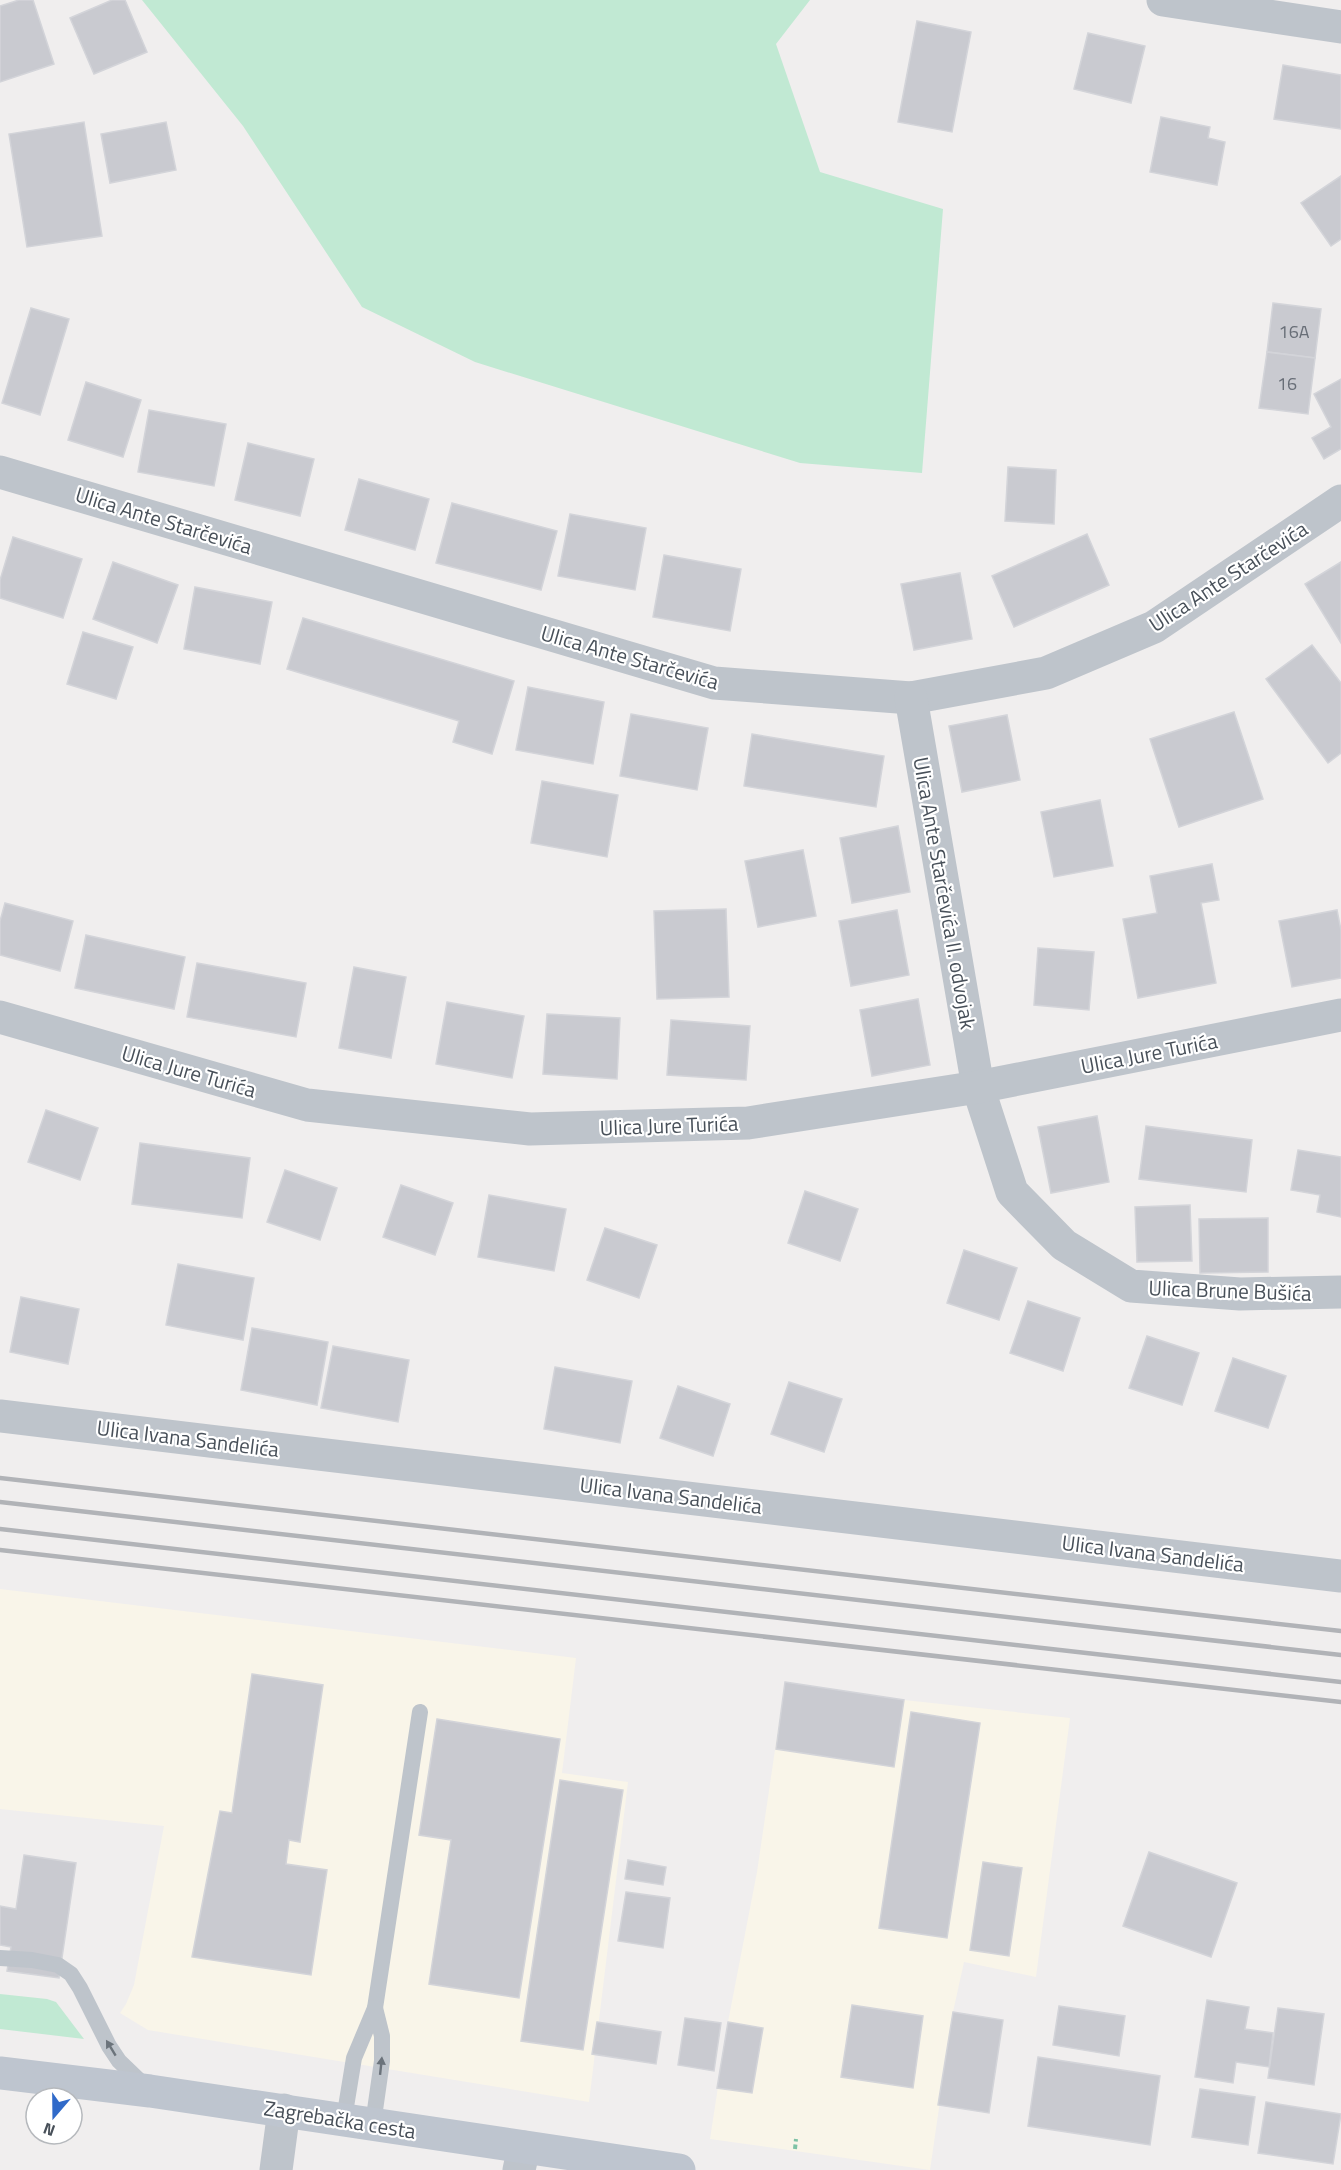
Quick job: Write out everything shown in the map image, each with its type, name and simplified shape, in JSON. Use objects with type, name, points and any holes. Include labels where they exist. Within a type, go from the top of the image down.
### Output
[{"type":"main road","name":"Zagrebačka cesta","points":[[0,2073],[150,2091],[359,2122],[522,2158],[678,2170]]},
{"type":"street","points":[[1163,0],[1341,27]]},
{"type":"street","name":"Ulica Ante Starčevića","points":[[0,472],[714,683],[911,698],[1046,673],[1154,627],[1341,501]]},
{"type":"street","name":"Ulica Ante Starčevića II. odvojak","points":[[911,698],[978,1087]]},
{"type":"street","name":"Ulica Jure Turića","points":[[0,1017],[307,1105],[530,1129],[748,1123],[978,1087],[1341,1015]]},
{"type":"street","name":"Ulica Brune Bušića","points":[[978,1087],[1012,1192],[1064,1245],[1131,1286],[1240,1294],[1341,1292]]},
{"type":"street","name":"Ulica Ivana Sandelića","points":[[0,1416],[1341,1576]]},
{"type":"street","points":[[276,2170],[284,2110]]},
{"type":"lane","points":[[359,2122],[354,2058],[375,2008],[420,1712]]},
{"type":"lane","points":[[0,1958],[58,1965],[71,1974],[119,2061],[150,2091]]},
{"type":"lane","points":[[359,2122],[382,2061],[382,2036],[375,2008]]},
{"type":"path","points":[[795,2149],[796,2139]]},
{"type":"shaded area","points":[[0,1589],[576,1658],[562,1773],[628,1782],[589,2102],[148,2030],[120,2013],[134,1985],[164,1826],[0,1809]]},
{"type":"shaded area","points":[[785,1682],[904,1700],[1070,1718],[1036,1977],[964,1962],[953,2012],[930,2170],[710,2139],[728,2022],[757,1872]]},
{"type":"green space","points":[[142,0],[810,0],[776,44],[820,172],[943,209],[922,473],[800,463],[475,362],[362,307],[243,126]]},
{"type":"green space","points":[[0,1994],[56,2002],[84,2039],[0,2029]]},
{"type":"building","points":[[19,0],[33,0],[54,64],[0,82],[0,6]]},
{"type":"building","points":[[112,0],[125,0],[147,52],[94,74],[70,18]]},
{"type":"building","points":[[917,21],[971,32],[952,132],[898,122]]},
{"type":"building","points":[[1088,33],[1145,46],[1131,103],[1074,89]]},
{"type":"building","points":[[1283,65],[1341,75],[1341,129],[1274,119]]},
{"type":"building","points":[[1161,117],[1210,127],[1208,138],[1225,142],[1217,185],[1150,172]]},
{"type":"building","points":[[84,122],[102,236],[27,247],[9,134]]},
{"type":"building","points":[[166,122],[176,170],[110,183],[101,134]]},
{"type":"building","points":[[1341,176],[1341,239],[1331,246],[1301,203]]},
{"type":"building","points":[[1273,303],[1321,309],[1315,358],[1267,352]]},
{"type":"building","points":[[31,308],[69,319],[40,415],[2,403]]},
{"type":"building","points":[[1267,352],[1315,358],[1308,414],[1259,408]]},
{"type":"building","points":[[1341,379],[1341,449],[1324,459],[1312,438],[1331,427],[1314,394]]},
{"type":"building","points":[[86,382],[141,400],[123,457],[68,440]]},
{"type":"building","points":[[149,410],[226,424],[214,486],[138,472]]},
{"type":"building","points":[[248,443],[314,459],[300,516],[235,500]]},
{"type":"building","points":[[1008,467],[1056,470],[1054,524],[1005,521]]},
{"type":"building","points":[[359,479],[429,499],[415,550],[345,530]]},
{"type":"building","points":[[452,503],[557,531],[541,590],[436,563]]},
{"type":"building","points":[[570,514],[646,528],[635,590],[558,576]]},
{"type":"building","points":[[1087,534],[1109,585],[1014,627],[992,576]]},
{"type":"building","points":[[13,537],[82,559],[63,618],[0,598],[0,580]]},
{"type":"building","points":[[664,555],[741,569],[730,631],[653,617]]},
{"type":"building","points":[[113,562],[178,585],[157,643],[93,619]]},
{"type":"building","points":[[1341,562],[1341,643],[1305,584]]},
{"type":"building","points":[[960,573],[972,639],[914,650],[901,584]]},
{"type":"building","points":[[195,587],[272,602],[260,664],[184,649]]},
{"type":"building","points":[[303,618],[514,681],[492,754],[453,742],[459,721],[287,669]]},
{"type":"building","points":[[83,632],[133,647],[116,699],[67,684]]},
{"type":"building","points":[[1312,645],[1341,683],[1341,753],[1328,763],[1266,679]]},
{"type":"building","points":[[528,687],[604,702],[593,764],[516,750]]},
{"type":"building","points":[[1234,712],[1263,799],[1179,827],[1150,739]]},
{"type":"building","points":[[631,714],[708,728],[697,790],[620,776]]},
{"type":"building","points":[[1007,715],[1020,780],[962,792],[949,726]]},
{"type":"building","points":[[752,734],[884,756],[876,807],[744,786]]},
{"type":"building","points":[[542,781],[618,795],[607,857],[531,843]]},
{"type":"building","points":[[1100,800],[1113,866],[1054,877],[1041,812]]},
{"type":"building","points":[[898,826],[910,892],[852,903],[840,838]]},
{"type":"building","points":[[803,850],[816,916],[758,927],[745,861]]},
{"type":"building","points":[[1212,864],[1219,900],[1201,903],[1216,983],[1138,998],[1123,919],[1157,913],[1150,876]]},
{"type":"building","points":[[5,903],[73,921],[60,971],[0,955],[0,921]]},
{"type":"building","points":[[726,909],[729,997],[657,999],[654,911]]},
{"type":"building","points":[[897,910],[909,975],[851,986],[839,921]]},
{"type":"building","points":[[1337,910],[1341,930],[1341,978],[1292,987],[1279,921]]},
{"type":"building","points":[[86,935],[185,957],[174,1009],[75,988]]},
{"type":"building","points":[[1038,948],[1094,952],[1089,1010],[1034,1005]]},
{"type":"building","points":[[197,963],[306,983],[296,1037],[187,1017]]},
{"type":"building","points":[[354,967],[406,977],[391,1058],[339,1048]]},
{"type":"building","points":[[918,999],[930,1065],[872,1076],[860,1010]]},
{"type":"building","points":[[447,1002],[524,1016],[512,1078],[436,1064]]},
{"type":"building","points":[[547,1014],[620,1018],[617,1079],[543,1074]]},
{"type":"building","points":[[671,1020],[750,1026],[746,1080],[667,1075]]},
{"type":"building","points":[[46,1110],[98,1128],[80,1180],[28,1162]]},
{"type":"building","points":[[1097,1116],[1109,1182],[1051,1193],[1038,1127]]},
{"type":"building","points":[[1146,1126],[1252,1140],[1246,1192],[1139,1179]]},
{"type":"building","points":[[140,1143],[250,1158],[242,1218],[132,1204]]},
{"type":"building","points":[[1298,1150],[1341,1157],[1341,1217],[1317,1212],[1320,1195],[1291,1190]]},
{"type":"building","points":[[285,1170],[337,1188],[320,1240],[267,1222]]},
{"type":"building","points":[[401,1185],[453,1203],[435,1255],[383,1237]]},
{"type":"building","points":[[805,1191],[858,1209],[840,1261],[788,1243]]},
{"type":"building","points":[[489,1195],[566,1209],[554,1271],[478,1257]]},
{"type":"building","points":[[1190,1205],[1192,1261],[1137,1262],[1135,1207]]},
{"type":"building","points":[[1268,1218],[1268,1272],[1200,1273],[1199,1219]]},
{"type":"building","points":[[605,1228],[657,1245],[639,1298],[587,1280]]},
{"type":"building","points":[[964,1250],[1017,1268],[999,1320],[947,1303]]},
{"type":"building","points":[[178,1264],[254,1278],[243,1340],[166,1325]]},
{"type":"building","points":[[21,1297],[79,1309],[68,1364],[10,1352]]},
{"type":"building","points":[[1028,1301],[1080,1318],[1063,1371],[1010,1353]]},
{"type":"building","points":[[252,1328],[328,1342],[317,1405],[241,1390]]},
{"type":"building","points":[[1147,1336],[1199,1353],[1182,1405],[1129,1388]]},
{"type":"building","points":[[333,1346],[409,1360],[398,1422],[321,1408]]},
{"type":"building","points":[[1233,1358],[1286,1376],[1268,1428],[1215,1411]]},
{"type":"building","points":[[555,1367],[632,1381],[620,1443],[544,1429]]},
{"type":"building","points":[[789,1382],[842,1399],[824,1452],[771,1434]]},
{"type":"building","points":[[678,1386],[730,1404],[713,1456],[660,1438]]},
{"type":"building","points":[[252,1674],[323,1685],[300,1842],[289,1840],[286,1864],[327,1870],[311,1975],[192,1957],[220,1811],[232,1813]]},
{"type":"building","points":[[785,1682],[904,1700],[894,1767],[776,1749]]},
{"type":"building","points":[[911,1712],[980,1723],[947,1938],[879,1928]]},
{"type":"building","points":[[437,1719],[560,1739],[519,1998],[429,1984],[451,1840],[419,1835]]},
{"type":"building","points":[[560,1780],[623,1790],[583,2050],[521,2041]]},
{"type":"building","points":[[1149,1852],[1237,1883],[1211,1957],[1123,1926]]},
{"type":"building","points":[[24,1855],[76,1863],[59,1978],[7,1971],[11,1947],[0,1945],[0,1906],[16,1909]]},
{"type":"building","points":[[628,1860],[666,1867],[663,1885],[625,1879]]},
{"type":"building","points":[[983,1862],[1022,1868],[1009,1956],[970,1950]]},
{"type":"building","points":[[626,1892],[670,1898],[663,1948],[618,1941]]},
{"type":"building","points":[[1207,2000],[1249,2007],[1245,2029],[1273,2033],[1269,2067],[1236,2062],[1233,2083],[1195,2077]]},
{"type":"building","points":[[852,2005],[923,2016],[913,2088],[841,2077]]},
{"type":"building","points":[[1059,2006],[1125,2016],[1119,2056],[1053,2045]]},
{"type":"building","points":[[1278,2008],[1324,2014],[1314,2085],[1268,2078]]},
{"type":"building","points":[[953,2012],[1003,2020],[989,2113],[938,2105]]},
{"type":"building","points":[[685,2018],[721,2023],[714,2071],[678,2065]]},
{"type":"building","points":[[597,2022],[661,2032],[656,2064],[592,2054]]},
{"type":"building","points":[[728,2022],[763,2028],[752,2093],[717,2088]]},
{"type":"building","points":[[1038,2057],[1160,2076],[1150,2145],[1028,2126]]},
{"type":"building","points":[[1200,2089],[1255,2097],[1248,2145],[1192,2137]]},
{"type":"building","points":[[1266,2102],[1341,2114],[1333,2164],[1258,2153]]},
{"type":"railway","points":[[0,1478],[1341,1631]]},
{"type":"railway","points":[[0,1502],[1341,1655]]},
{"type":"railway","points":[[0,1529],[1341,1682]]},
{"type":"railway","points":[[0,1550],[1341,1702]]}]
